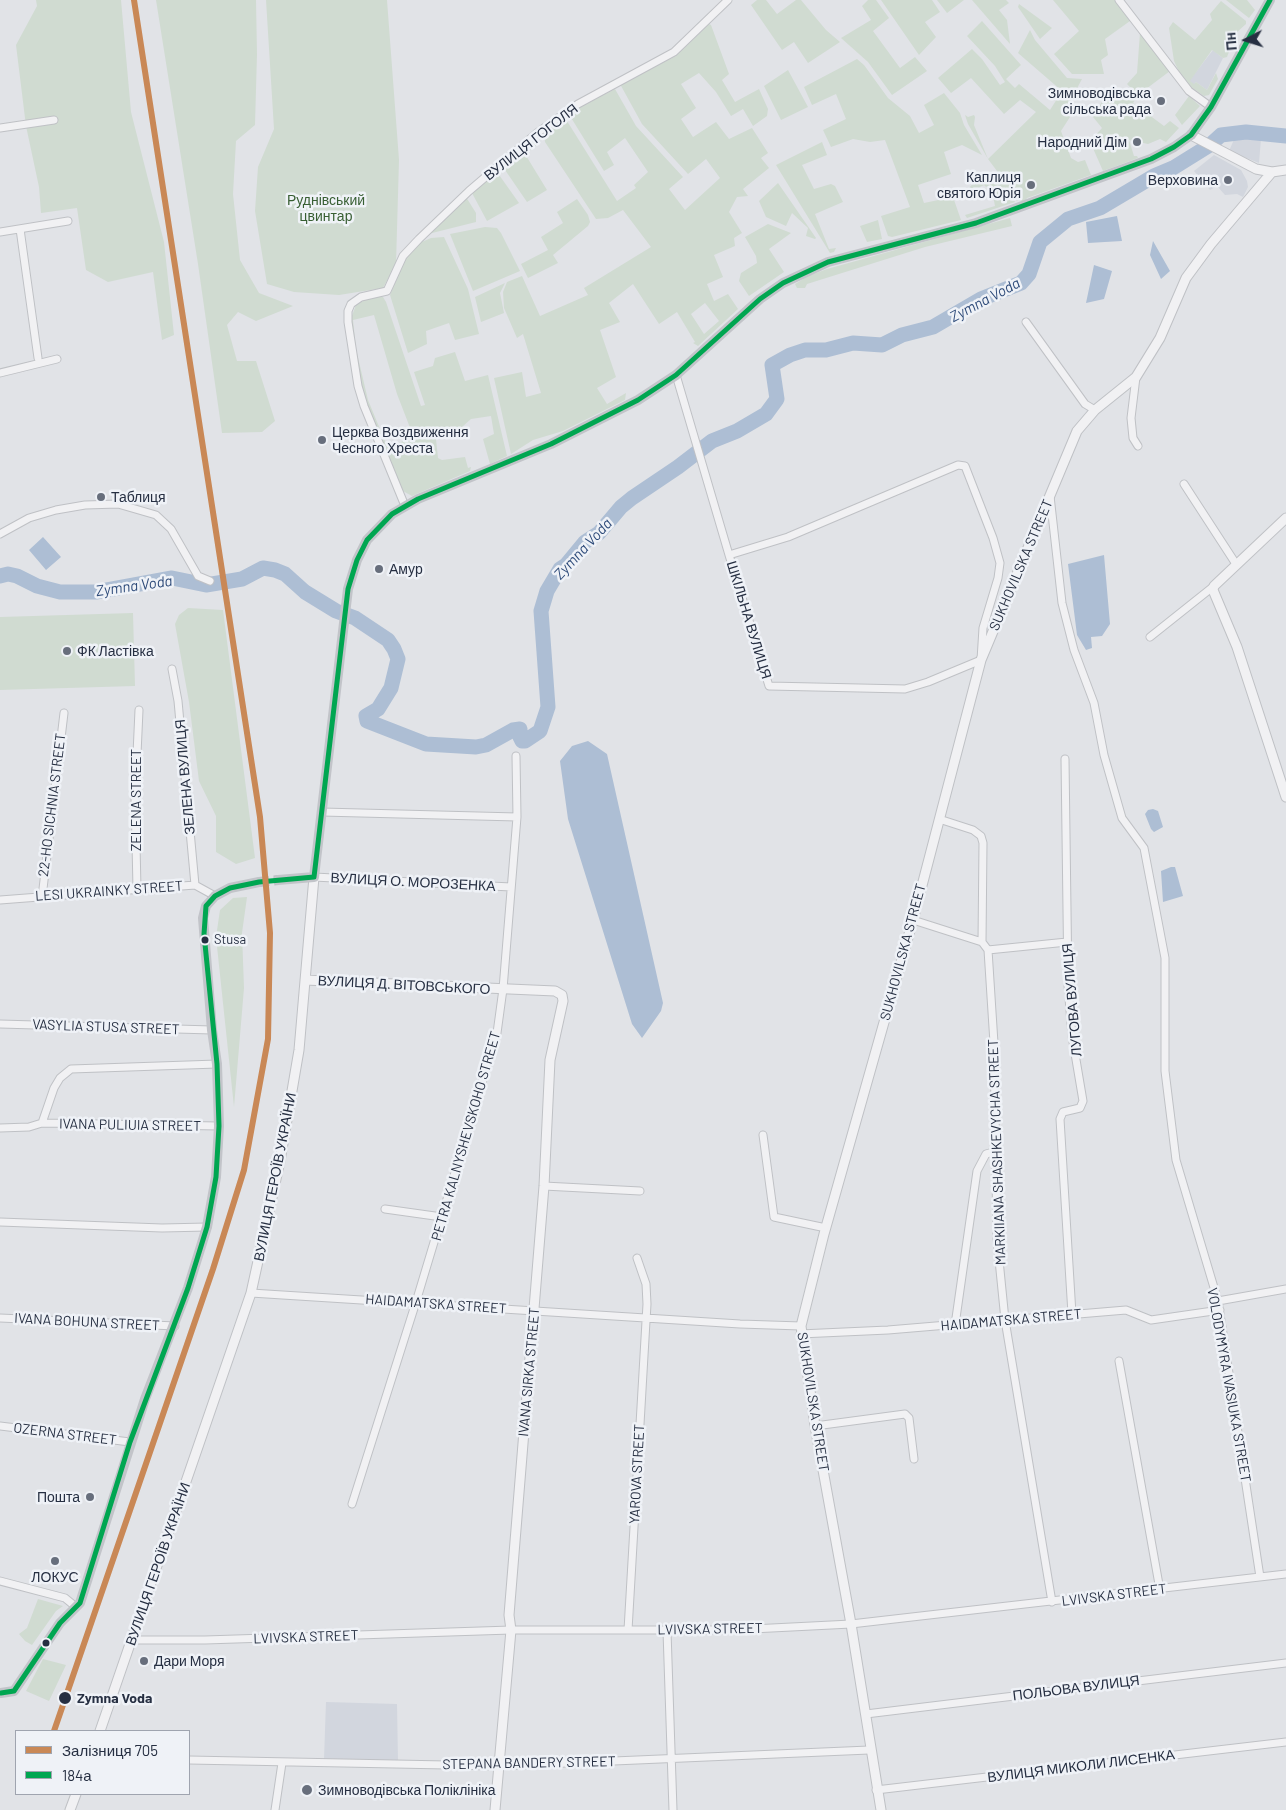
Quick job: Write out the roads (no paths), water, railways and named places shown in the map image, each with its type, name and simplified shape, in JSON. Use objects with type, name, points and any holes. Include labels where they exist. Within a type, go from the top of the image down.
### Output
[{"type":"main road","points":[[1191,135],[1211,107],[1270,0]]},
{"type":"main road","name":"ВУЛИЦЯ ГЕРОЇВ УКРАЇНИ","points":[[314,877],[346,599],[357,560],[367,540],[392,514],[404,506],[510,463],[596,423],[638,400],[676,375],[772,289],[809,271],[866,251],[976,223],[1076,188],[1151,159],[1191,135]]},
{"type":"main road","points":[[278,880],[314,877]]},
{"type":"main road","points":[[0,1695],[14,1691],[60,1623],[80,1602],[130,1442],[175,1326],[207,1228],[216,1177],[219,1126],[217,1064],[212,1030],[204,918],[206,906],[215,896],[230,888],[259,882]]},
{"type":"street","name":"ВУЛИЦЯ ГОГОЛЯ","points":[[404,506],[364,406],[355,370],[348,310],[355,300],[383,293],[390,287],[403,256],[468,191],[537,133],[578,104],[674,52],[728,0]]},
{"type":"street","points":[[1119,0],[1189,91],[1211,107]]},
{"type":"street","points":[[0,128],[54,120]]},
{"type":"street","points":[[1191,135],[1256,169],[1272,172],[1286,170]]},
{"type":"street","name":"SUKHOVILSKA STREET","points":[[880,1810],[851,1624],[815,1426],[801,1330],[826,1228],[913,920],[980,660],[1077,431],[1095,410],[1136,377],[1160,338],[1186,278],[1230,221],[1272,172]]},
{"type":"street","points":[[0,232],[68,221]]},
{"type":"street","points":[[20,229],[38,358]]},
{"type":"street","points":[[1026,322],[1084,404],[1095,410]]},
{"type":"street","points":[[0,373],[57,360]]},
{"type":"street","name":"ШКІЛЬНА ВУЛИЦЯ","points":[[676,375],[769,686],[905,689],[928,682],[980,660]]},
{"type":"street","points":[[1136,377],[1130,418],[1133,438],[1138,446]]},
{"type":"street","points":[[729,555],[788,537],[958,465],[965,466],[993,538],[1000,563],[998,578],[983,628],[980,660]]},
{"type":"street","points":[[1184,484],[1236,564]]},
{"type":"street","name":"VOLODYMYRA IVASIUKA STREET","points":[[1050,495],[1062,603],[1074,650],[1094,704],[1104,755],[1122,818],[1144,848],[1165,958],[1165,1071],[1176,1160],[1220,1310],[1260,1577]]},
{"type":"street","points":[[0,534],[29,518],[56,510],[85,505],[118,504],[156,515],[171,529],[198,576],[210,581]]},
{"type":"street","points":[[1150,637],[1214,586],[1286,518]]},
{"type":"street","points":[[1214,586],[1213,590],[1237,647],[1286,797]]},
{"type":"street","name":"ЗЕЛЕНА ВУЛИЦЯ","points":[[172,669],[178,701],[195,885]]},
{"type":"street","name":"ZELENA STREET","points":[[137,889],[135,798],[139,710]]},
{"type":"street","name":"22-HO SICHNIA STREET","points":[[42,897],[64,713]]},
{"type":"street","name":"PETRA KALNYSHEVSKOHO STREET","points":[[352,1504],[416,1302],[497,1033],[503,989],[517,817],[516,756]]},
{"type":"street","name":"ЛУГОВА ВУЛИЦЯ","points":[[1065,759],[1067,942],[1072,1036],[1083,1101],[1080,1108],[1063,1112],[1060,1119],[1072,1314]]},
{"type":"street","points":[[322,812],[517,817]]},
{"type":"street","points":[[939,819],[973,830],[981,836],[983,843],[982,942]]},
{"type":"street","name":"ВУЛИЦЯ О. МОРОЗЕНКА","points":[[314,877],[511,887]]},
{"type":"street","name":"ВУЛИЦЯ ГЕРОЇВ УКРАЇНИ","points":[[100,1730],[251,1293],[282,1152],[299,1050],[314,877]]},
{"type":"street","name":"LESI UKRAINKY STREET","points":[[0,900],[195,885],[215,896]]},
{"type":"street","points":[[913,920],[982,942],[988,950],[1067,942]]},
{"type":"street","name":"MARKIIANA SHASHKEVYCHA STREET","points":[[988,950],[994,1044],[997,1240],[1005,1320],[1052,1602]]},
{"type":"street","name":"ВУЛИЦЯ Д. ВІТОВСЬКОГО","points":[[305,980],[503,989]]},
{"type":"street","name":"IVANA SIRKA STREET","points":[[495,1810],[512,1630],[509,1615],[544,1186],[550,1060],[563,1001],[562,995],[555,991],[503,989]]},
{"type":"street","name":"VASYLIA STUSA STREET","points":[[0,1024],[212,1030]]},
{"type":"street","name":"IVANA PULIUIA STREET","points":[[42,1123],[54,1088],[60,1078],[71,1069],[217,1064]]},
{"type":"street","name":"IVANA PULIUIA STREET","points":[[0,1128],[28,1127],[42,1123],[219,1126]]},
{"type":"street","points":[[763,1135],[774,1216],[826,1228]]},
{"type":"street","points":[[955,1325],[977,1171],[986,1154],[996,1151]]},
{"type":"street","points":[[544,1186],[640,1190]]},
{"type":"street","points":[[384,1208],[442,1217]]},
{"type":"street","points":[[0,1222],[207,1228]]},
{"type":"street","name":"YAROVA STREET","points":[[628,1630],[647,1318],[646,1284],[637,1258]]},
{"type":"street","points":[[1218,1301],[1286,1289]]},
{"type":"street","name":"HAIDAMATSKA STREET","points":[[251,1293],[416,1302],[740,1324],[801,1330],[955,1325],[1126,1310],[1151,1320],[1220,1310]]},
{"type":"street","name":"IVANA BOHUNA STREET","points":[[0,1318],[175,1326]]},
{"type":"street","points":[[1118,1361],[1160,1590]]},
{"type":"street","points":[[815,1426],[905,1414],[909,1418],[914,1459]]},
{"type":"street","name":"OZERNA STREET","points":[[0,1426],[130,1442]]},
{"type":"street","name":"LVIVSKA STREET","points":[[132,1640],[205,1640],[512,1630],[667,1631],[851,1624],[1160,1590],[1286,1574]]},
{"type":"street","points":[[0,1581],[65,1598],[76,1608]]},
{"type":"street","points":[[667,1631],[673,1810]]},
{"type":"street","name":"ПОЛЬОВА ВУЛИЦЯ","points":[[866,1714],[1286,1663]]},
{"type":"street","name":"ВУЛИЦЯ МИКОЛИ ЛИСЕНКА","points":[[876,1790],[1286,1742]]},
{"type":"street","name":"STEPANA BANDERY STREET","points":[[190,1760],[498,1766],[870,1750]]},
{"type":"street","points":[[275,1810],[282,1763]]},
{"type":"street","points":[[70,1810],[76,1795]]},
{"type":"water","points":[[1117,216],[1122,241],[1088,243],[1086,222]]},
{"type":"water","points":[[1153,241],[1170,271],[1161,279],[1150,255]]},
{"type":"water","points":[[1094,265],[1112,271],[1104,299],[1086,303]]},
{"type":"water","points":[[43,537],[61,557],[46,570],[29,550]]},
{"type":"water","points":[[1104,555],[1110,624],[1102,636],[1091,637],[1092,648],[1086,650],[1077,635],[1068,564]]},
{"type":"water","points":[[588,741],[607,754],[663,1003],[661,1011],[642,1038],[632,1024],[568,819],[560,761],[572,746]]},
{"type":"water","points":[[1148,810],[1158,811],[1163,827],[1154,832],[1145,814]]},
{"type":"water","points":[[1175,867],[1183,896],[1163,902],[1161,871]]},
{"type":"waterway","name":"Zymna Voda","points":[[0,576],[8,574],[17,576],[37,586],[60,592],[96,592],[172,578],[206,585],[242,579],[263,568],[275,570],[285,574],[305,592],[336,611],[355,618],[388,640],[394,649],[398,659],[391,688],[378,709],[366,716],[367,721],[426,744],[476,747],[486,745],[513,730],[520,729],[520,737],[522,741],[525,741],[540,731],[548,707],[541,611],[547,591],[560,569],[566,565],[585,542],[599,533],[621,507],[632,498],[712,441],[737,431],[766,414],[777,399],[772,365],[790,355],[805,350],[826,350],[853,343],[882,345],[902,335],[933,327],[981,299],[1021,283],[1029,274],[1040,242],[1068,219],[1100,208],[1154,176],[1173,168],[1210,145],[1221,135],[1246,132],[1286,136]]},
{"type":"tunnel","points":[[259,882],[278,880]]},
{"type":"rail line","name":"705","points":[[54,1730],[213,1269],[244,1170],[268,1039],[270,933],[260,817],[134,0]]},
{"type":"place","name":"Зимноводівська сільська рада","points":[[1161,101]]},
{"type":"place","name":"Народний Дім","points":[[1137,142]]},
{"type":"place","name":"Верховина","points":[[1228,180]]},
{"type":"place","name":"Каплиця святого Юрія","points":[[1031,185]]},
{"type":"place","name":"Церква Воздвиження Чесного Хреста","points":[[322,440]]},
{"type":"place","name":"Таблиця","points":[[101,497]]},
{"type":"place","name":"Амур","points":[[379,569]]},
{"type":"place","name":"ФК Ластівка","points":[[67,651]]},
{"type":"place","name":"Stusa","points":[[205,940]]},
{"type":"place","name":"Пошта","points":[[90,1497]]},
{"type":"place","name":"ЛОКУС","points":[[55,1561]]},
{"type":"place","name":"Дари Моря","points":[[144,1661]]},
{"type":"place","name":"Zymna Voda","points":[[65,1698]]},
{"type":"place","name":"Зимноводівська Поліклініка","points":[[307,1790]]},
{"type":"park label","name":"Руднівський цвинтар","points":[[326,208]]}]
